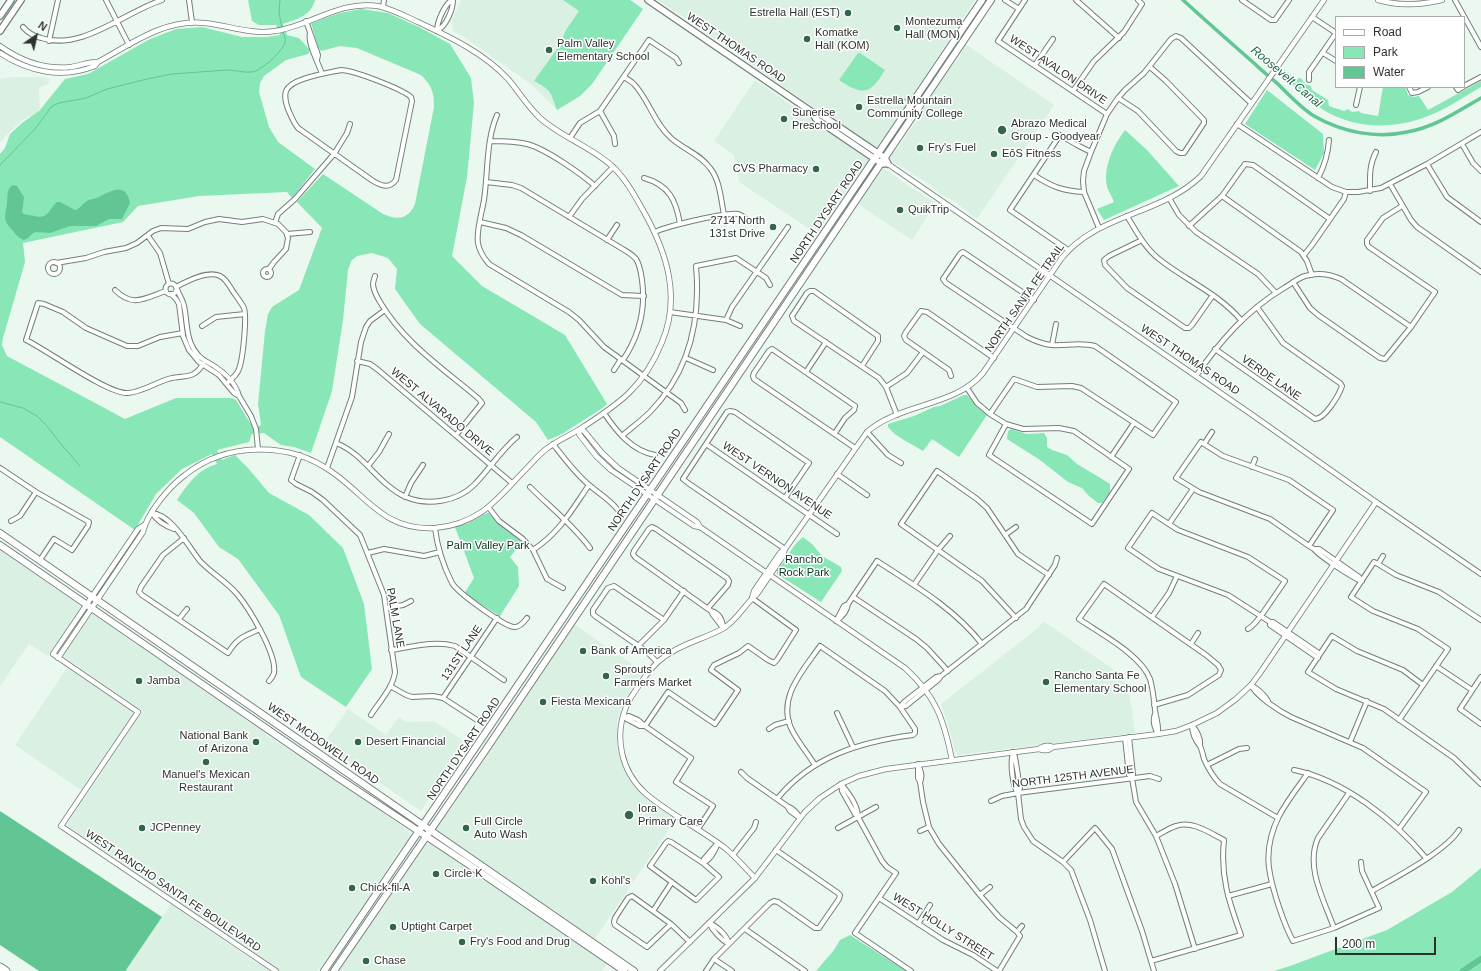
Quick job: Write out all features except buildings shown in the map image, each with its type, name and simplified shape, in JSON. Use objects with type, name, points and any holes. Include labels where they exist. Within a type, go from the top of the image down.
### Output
[{"type":"highway","points":[[0,967],[6,971]]},
{"type":"main road","points":[[0,16],[11,0]]},
{"type":"main road","points":[[0,30],[21,0]]},
{"type":"main road","name":"WEST THOMAS ROAD","points":[[648,0],[812,112],[820,114],[885,162]]},
{"type":"main road","name":"NORTH DYSART ROAD","points":[[324,971],[982,0]]},
{"type":"main road","name":"NORTH DYSART ROAD","points":[[334,971],[832,235],[885,162],[991,0]]},
{"type":"main road","points":[[832,235],[831,230],[838,218],[840,209]]},
{"type":"main road","name":"WEST MCDOWELL ROAD","points":[[0,533],[260,712],[428,834],[634,971]]},
{"type":"main road","name":"WEST MCDOWELL ROAD","points":[[0,544],[255,720],[421,829]]},
{"type":"main road","points":[[255,720],[260,712]]},
{"type":"main road","name":"WEST MCDOWELL ROAD","points":[[542,911],[624,971]]},
{"type":"street","points":[[49,41],[58,0]]},
{"type":"street","points":[[106,0],[130,45]]},
{"type":"street","points":[[189,0],[192,22]]},
{"type":"street","points":[[382,7],[384,0]]},
{"type":"street","points":[[438,31],[442,28],[453,6],[452,0]]},
{"type":"street","points":[[1005,0],[1019,10],[1025,0]]},
{"type":"street","points":[[1076,0],[1119,38]]},
{"type":"street","points":[[1073,91],[1094,61],[1119,38],[1142,4],[1138,0]]},
{"type":"street","points":[[1242,0],[1271,20],[1275,20],[1289,0]]},
{"type":"street","name":"NORTH SANTA FE TRAIL","points":[[755,878],[733,855],[718,843],[646,794],[633,779],[625,763],[621,749],[620,734],[623,717],[631,697],[644,677],[657,662],[675,650],[723,628],[739,616],[752,598],[758,594],[780,552],[785,549],[867,432],[882,421],[967,388],[980,377],[994,358],[1068,250],[1080,240],[1099,228],[1169,198],[1189,187],[1201,176],[1324,0]]},
{"type":"street","points":[[1378,0],[1393,3],[1413,4],[1442,0]]},
{"type":"street","points":[[1455,0],[1464,16]]},
{"type":"street","points":[[23,27],[31,35],[49,41],[64,42],[77,39],[158,1]]},
{"type":"street","points":[[0,53],[23,66],[48,70],[93,61],[98,62],[162,28],[176,24],[192,22],[208,23],[250,31],[278,31],[333,10],[363,5],[382,7],[397,12],[438,31],[464,45],[490,63],[509,80],[541,118],[570,138],[593,151],[613,167],[626,181],[655,232],[664,253],[668,270],[671,298],[670,312],[663,341],[645,376],[627,396],[604,413],[553,444],[540,454],[489,508],[465,521],[447,526],[435,528],[416,527],[385,516],[373,508],[341,478],[327,468],[300,455],[279,450],[258,449],[236,451],[214,458],[198,466],[180,479],[167,492],[144,525],[138,529],[94,598],[86,604],[53,654],[58,658],[92,608],[94,598]]},
{"type":"street","name":"WEST AVALON DRIVE","points":[[1019,10],[998,41],[1107,114]]},
{"type":"street","points":[[1312,17],[1335,32]]},
{"type":"street","points":[[1465,18],[1481,47]]},
{"type":"street","points":[[306,21],[310,33],[309,37],[313,47],[314,57],[317,60],[322,74]]},
{"type":"street","points":[[1309,80],[1309,72],[1335,34]]},
{"type":"street","points":[[1099,228],[1084,192],[1084,170],[1107,114],[1125,90],[1150,67],[1171,39],[1176,36],[1181,38],[1251,103]]},
{"type":"street","points":[[570,138],[580,123],[600,111],[649,40],[676,58],[679,63]]},
{"type":"street","points":[[1035,65],[1053,40]]},
{"type":"street","points":[[0,46],[21,59],[48,70]]},
{"type":"street","points":[[1323,52],[1335,60]]},
{"type":"street","points":[[1118,98],[1138,111],[1180,154],[1184,153],[1204,123],[1204,120],[1150,67]]},
{"type":"street","points":[[341,70],[352,71],[397,89],[411,97],[412,101],[396,180],[393,184],[382,186],[334,154],[298,128],[293,122],[284,98],[286,89],[292,83],[322,74],[341,70]]},
{"type":"street","points":[[624,77],[634,84],[657,120],[671,138],[704,161],[710,168],[716,179],[724,215]]},
{"type":"street","points":[[1465,86],[1481,77]]},
{"type":"street","points":[[1356,105],[1360,88]]},
{"type":"street","points":[[1410,88],[1412,93],[1426,88]]},
{"type":"street","points":[[600,111],[614,136],[615,144]]},
{"type":"street","points":[[497,115],[492,127],[480,222],[478,244],[484,258],[489,264],[569,312],[579,320],[598,341],[681,403],[684,410]]},
{"type":"street","points":[[275,222],[278,214],[295,199],[334,154],[344,138],[350,124]]},
{"type":"street","points":[[1237,124],[1332,187],[1346,192],[1370,191],[1390,184],[1481,132]]},
{"type":"street","points":[[1068,250],[1010,210],[1060,135],[1077,146],[1091,152]]},
{"type":"street","points":[[490,140],[528,145],[578,172],[595,186]]},
{"type":"street","points":[[1318,178],[1325,166],[1328,155],[1329,140]]},
{"type":"street","points":[[1462,144],[1473,163],[1481,171]]},
{"type":"street","points":[[1370,191],[1370,169],[1376,152]]},
{"type":"street","name":"WEST THOMAS ROAD","points":[[885,162],[1481,574]]},
{"type":"street","points":[[1189,226],[1222,196],[1245,164],[1253,165],[1330,219]]},
{"type":"street","points":[[1427,164],[1446,197],[1481,222]]},
{"type":"street","points":[[569,217],[578,204],[613,167]]},
{"type":"street","points":[[1034,175],[1059,189],[1084,192]]},
{"type":"street","points":[[644,178],[653,180],[673,197],[678,209],[680,224]]},
{"type":"street","points":[[486,182],[512,185],[521,188],[635,258],[641,272],[644,296],[639,329],[634,342],[614,370]]},
{"type":"street","points":[[1390,184],[1402,206],[1417,228],[1481,272]]},
{"type":"street","points":[[1304,255],[1344,199],[1346,192]]},
{"type":"street","points":[[1222,196],[1304,255],[1312,275]]},
{"type":"street","points":[[1169,198],[1179,215],[1189,226],[1258,274],[1276,293]]},
{"type":"street","points":[[1293,282],[1310,308],[1380,358],[1385,359],[1412,327],[1435,292],[1367,244],[1367,240],[1383,218],[1402,206]]},
{"type":"street","points":[[655,232],[680,224],[724,215],[739,214],[748,221]]},
{"type":"street","points":[[1128,216],[1142,240],[1159,259],[1228,306],[1241,320]]},
{"type":"street","points":[[62,262],[60,271],[57,274],[52,274],[49,272],[49,264],[52,262],[62,262],[126,248],[148,236],[153,231],[161,228],[188,229],[205,222],[218,219],[242,222],[263,219],[275,222],[283,228],[288,238],[286,249],[274,262],[270,269]]},
{"type":"street","points":[[480,222],[506,228],[521,235],[622,295],[644,296]]},
{"type":"street","points":[[607,240],[617,225]]},
{"type":"street","points":[[726,320],[732,307],[788,226]]},
{"type":"street","points":[[286,234],[310,232]]},
{"type":"street","points":[[148,236],[160,254],[169,284],[166,291]]},
{"type":"street","points":[[1142,240],[1108,256],[1104,260],[1104,265],[1127,288],[1185,328],[1189,328],[1212,295]]},
{"type":"street","points":[[990,414],[1014,379],[1037,387],[1068,386],[1082,388],[1153,435],[1176,402],[1095,346],[1084,344],[1052,345],[1038,342],[1014,329],[946,283],[943,279],[960,254],[963,252],[1034,300]]},
{"type":"street","points":[[622,436],[649,412],[666,392],[686,358],[697,315],[698,294],[696,266],[736,258],[766,278],[770,285]]},
{"type":"street","points":[[56,263],[60,268]]},
{"type":"street","points":[[1196,376],[1214,349],[1241,320],[1276,293],[1305,276],[1323,274],[1333,275],[1412,327]]},
{"type":"street","points":[[172,294],[176,292],[177,288],[193,278],[214,275],[220,276],[226,280],[242,304],[246,323],[239,369],[229,382]]},
{"type":"street","points":[[374,276],[373,284],[375,293],[385,310],[398,327],[417,348],[482,403],[456,435]]},
{"type":"street","points":[[169,284],[173,284],[177,288],[184,305],[188,336],[192,346],[202,358],[216,367],[229,382],[234,393],[239,396],[251,416],[256,430],[258,449]]},
{"type":"street","points":[[115,290],[122,298],[136,301],[166,291],[172,294],[178,304],[183,333],[189,350],[203,364],[229,382]]},
{"type":"street","points":[[862,366],[878,341],[878,336],[814,291],[807,293],[792,316],[794,321],[879,378],[886,387],[897,415]]},
{"type":"street","points":[[183,333],[160,337],[138,346],[127,346],[86,328],[63,312],[38,303],[26,340],[96,381],[122,393],[133,392],[170,378],[193,375],[203,364]]},
{"type":"street","name":"VERDE LANE","points":[[1214,349],[1315,419],[1322,417],[1340,392],[1342,386],[1340,383],[1283,342],[1256,307]]},
{"type":"street","points":[[327,468],[352,397],[357,361],[366,327],[370,321],[385,310]]},
{"type":"street","points":[[951,376],[949,370],[906,340],[904,336],[921,311],[924,311],[994,358]]},
{"type":"street","points":[[670,312],[726,320],[740,326]]},
{"type":"street","points":[[202,326],[216,317],[245,314]]},
{"type":"street","points":[[1052,345],[1056,324]]},
{"type":"street","points":[[806,372],[826,342]]},
{"type":"street","points":[[835,433],[845,418],[854,410],[855,406],[772,349],[769,351],[753,376],[754,379],[855,448]]},
{"type":"street","points":[[886,387],[907,373],[923,352]]},
{"type":"street","points":[[686,358],[713,370]]},
{"type":"street","name":"WEST ALVARADO DRIVE","points":[[357,361],[370,364],[377,369],[512,483]]},
{"type":"street","points":[[967,388],[977,403],[990,414],[1006,424],[1028,429],[1066,429],[1074,431],[1129,469],[1092,524],[989,455],[1006,424]]},
{"type":"street","points":[[785,498],[809,463],[735,412],[730,411],[727,412],[683,478],[688,483],[785,549]]},
{"type":"street","points":[[604,413],[611,425],[622,436],[639,449],[648,454],[655,455]]},
{"type":"street","points":[[1111,457],[1134,423]]},
{"type":"street","points":[[580,428],[579,434],[601,461],[621,478],[649,493],[694,526],[700,527],[897,662],[912,674],[924,688],[938,710],[944,725],[952,760]]},
{"type":"street","points":[[867,432],[888,455],[901,463]]},
{"type":"street","points":[[1204,444],[1212,432]]},
{"type":"street","points":[[368,466],[379,452],[389,434]]},
{"type":"street","points":[[336,443],[351,450],[392,489],[405,497],[423,501],[441,501],[456,497],[473,486],[517,437]]},
{"type":"street","points":[[1309,546],[1333,510],[1289,480],[1216,453],[1201,442],[1176,478],[1193,489],[1270,519],[1309,546],[1314,549],[1318,549],[1335,563],[1359,577],[1362,581]]},
{"type":"street","points":[[553,444],[576,472],[617,509]]},
{"type":"street","name":"WEST VERNON AVENUE","points":[[706,444],[837,534]]},
{"type":"street","name":"PALM LANE","points":[[300,455],[291,480],[323,500],[355,529],[360,535],[379,579],[384,595],[395,672],[394,679],[390,686]]},
{"type":"street","points":[[1252,467],[1255,458]]},
{"type":"street","points":[[405,497],[411,483],[423,465]]},
{"type":"street","points":[[0,468],[36,492],[89,522],[88,526],[72,550],[54,539],[40,560]]},
{"type":"street","points":[[1016,618],[982,581],[901,524],[937,471],[977,499],[987,508],[1018,554],[1049,575]]},
{"type":"street","points":[[837,474],[866,494]]},
{"type":"street","points":[[533,550],[552,536],[589,485]]},
{"type":"street","points":[[530,487],[580,535],[590,548]]},
{"type":"street","points":[[1169,524],[1193,489]]},
{"type":"street","points":[[11,521],[20,516],[36,492]]},
{"type":"street","points":[[660,971],[755,878],[800,818],[820,798],[841,784],[859,776],[882,770],[918,764],[1039,749],[1049,745],[1053,747],[1176,731],[1192,725],[1226,707],[1250,685],[1287,634],[1376,502]]},
{"type":"street","points":[[489,508],[499,521],[523,539],[533,550],[547,580],[563,588]]},
{"type":"street","points":[[152,513],[158,514],[170,522],[184,538],[201,562],[236,593],[256,621],[272,662],[274,673],[270,681]]},
{"type":"street","points":[[1248,629],[1254,625],[1260,616],[1285,581],[1248,557],[1187,534],[1152,513],[1128,548],[1159,569],[1228,595],[1260,616],[1270,622],[1273,622],[1287,634],[1319,656]]},
{"type":"street","points":[[710,609],[728,585],[729,581],[727,578],[652,527],[649,529],[634,551],[633,554],[635,557],[710,609],[716,612],[723,621],[723,628]]},
{"type":"street","points":[[1005,535],[1016,527]]},
{"type":"street","points":[[435,528],[440,552],[453,584],[459,592],[509,626],[516,627],[527,618]]},
{"type":"street","points":[[914,585],[938,550],[950,536]]},
{"type":"street","points":[[184,538],[163,555],[140,587],[139,592],[228,653],[235,642],[241,637],[260,629]]},
{"type":"street","points":[[368,553],[384,549],[424,556],[440,552]]},
{"type":"street","points":[[1378,564],[1384,556]]},
{"type":"street","points":[[900,707],[904,702],[924,688],[936,677],[941,676],[948,671],[1026,609],[1055,565],[1056,558]]},
{"type":"street","points":[[836,621],[844,606],[848,604],[877,561],[914,585],[957,618],[982,644]]},
{"type":"street","points":[[1399,720],[1448,649],[1422,632],[1373,612],[1351,597],[1374,562],[1396,574],[1439,592],[1481,620]]},
{"type":"street","points":[[1152,617],[1169,593],[1177,576]]},
{"type":"street","points":[[1154,705],[1188,695],[1219,675],[1221,670],[1218,665],[1206,655],[1104,584],[1080,619],[1129,653],[1139,662],[1150,679],[1155,713],[1157,718],[1158,734]]},
{"type":"street","points":[[657,662],[638,646],[593,614],[593,610],[610,586],[614,586],[664,620]]},
{"type":"street","points":[[638,646],[664,620],[684,591]]},
{"type":"street","points":[[853,596],[922,644],[937,657],[948,671]]},
{"type":"street","points":[[645,726],[668,692],[716,724],[738,690],[711,670],[714,665],[740,652],[748,646],[774,663],[795,635],[796,630],[752,598]]},
{"type":"street","points":[[386,608],[403,605],[411,601]]},
{"type":"street","points":[[179,619],[186,609]]},
{"type":"street","name":"131ST LANE","points":[[443,698],[496,618]]},
{"type":"street","points":[[1191,644],[1198,633]]},
{"type":"street","points":[[1423,684],[1403,670],[1357,651],[1332,636],[1308,672],[1336,689],[1384,709],[1454,758],[1481,784]]},
{"type":"street","points":[[391,650],[446,644],[455,646],[504,680]]},
{"type":"street","points":[[777,799],[794,781],[816,765],[853,747],[882,739],[913,735],[915,733],[915,729],[900,707],[880,687],[820,646],[795,682],[787,701],[789,721],[793,732],[816,765]]},
{"type":"street","name":"WEST RANCHO SANTA FE BOULEVARD","points":[[58,658],[138,712],[61,826],[276,971]]},
{"type":"street","points":[[1436,666],[1472,690]]},
{"type":"street","points":[[1481,677],[1460,709],[1481,724]]},
{"type":"street","points":[[1250,685],[1261,692],[1268,701],[1280,711],[1363,748],[1426,792],[1399,829]]},
{"type":"street","points":[[371,715],[390,686],[412,697],[432,696],[443,698],[477,720]]},
{"type":"street","points":[[1350,742],[1367,701]]},
{"type":"street","points":[[837,713],[853,747]]},
{"type":"street","points":[[623,717],[629,716],[642,722],[645,726],[692,758],[676,782],[713,806],[698,829]]},
{"type":"street","points":[[769,729],[775,725],[789,721]]},
{"type":"street","points":[[1192,725],[1196,730],[1200,741],[1200,746],[1212,776],[1220,784],[1278,818]]},
{"type":"street","points":[[1127,738],[1136,802],[1156,836],[1174,884],[1195,949]]},
{"type":"street","points":[[1207,765],[1239,750],[1247,748]]},
{"type":"street","points":[[1012,752],[1016,759],[1020,788],[1018,793],[1021,819],[1028,836],[1033,842],[1063,862],[1071,870],[1090,920],[1105,971]]},
{"type":"street","points":[[918,764],[921,770],[922,778],[920,782],[929,827],[939,844],[999,917],[1020,936],[998,971]]},
{"type":"street","points":[[1294,770],[1308,773],[1349,793],[1399,829],[1426,858]]},
{"type":"street","points":[[741,772],[747,778],[792,808],[798,813],[800,818]]},
{"type":"street","points":[[1308,773],[1278,818],[1270,844],[1268,865],[1272,884],[1285,923],[1293,941],[1334,928],[1379,908],[1362,871],[1361,862]]},
{"type":"street","name":"NORTH 125TH AVENUE","points":[[991,802],[1002,796],[1018,793],[1150,776],[1159,779]]},
{"type":"street","points":[[841,784],[858,812],[858,817],[882,861],[887,867],[896,873],[855,933],[911,971]]},
{"type":"street","points":[[1334,928],[1315,875],[1313,861],[1315,846],[1318,838],[1349,793]]},
{"type":"street","points":[[838,828],[876,807]]},
{"type":"street","points":[[733,855],[754,828],[756,822]]},
{"type":"street","points":[[1151,961],[1241,935],[1228,896],[1223,864],[1224,840],[1197,827],[1186,825],[1176,826],[1156,836]]},
{"type":"street","points":[[920,831],[929,827]]},
{"type":"street","points":[[1063,862],[1095,828],[1112,849],[1135,911],[1154,971]]},
{"type":"street","points":[[1372,891],[1426,858],[1454,838],[1459,830]]},
{"type":"street","points":[[668,841],[703,863],[719,877],[696,900],[650,866],[668,841]]},
{"type":"street","points":[[703,863],[704,859],[718,843]]},
{"type":"street","points":[[706,971],[714,959],[774,900],[815,928],[819,928],[840,895],[776,850]]},
{"type":"street","points":[[653,911],[672,882]]},
{"type":"street","points":[[1228,896],[1272,884]]},
{"type":"street","points":[[980,895],[990,887]]},
{"type":"street","points":[[671,924],[647,947],[615,925],[614,922],[628,898],[632,896],[671,924],[690,942]]},
{"type":"street","name":"WEST HOLLY STREET","points":[[879,898],[943,940],[973,955],[998,971]]},
{"type":"street","points":[[918,924],[930,905]]},
{"type":"street","points":[[709,923],[715,925],[728,939],[729,944]]},
{"type":"street","points":[[1017,932],[1022,926]]},
{"type":"street","points":[[745,929],[805,971]]},
{"type":"street","points":[[714,959],[732,971]]},
{"type":"shaded area","name":"Palm Valley Elementary School","points":[[461,0],[630,0],[643,9],[592,84],[580,96],[557,110],[532,85],[467,39],[453,31],[452,20]]},
{"type":"shaded area","name":"Estrella Mountain Community College","points":[[658,0],[975,0],[880,145],[874,148]]},
{"type":"shaded area","points":[[965,44],[1054,105],[977,219],[951,199],[940,194],[935,188],[892,161],[890,157],[891,154],[898,148],[944,76],[960,56]]},
{"type":"shaded area","points":[[14,77],[41,77],[50,79],[48,84],[39,88],[40,108],[38,113],[22,120],[0,142],[0,79]]},
{"type":"shaded area","points":[[755,80],[868,158],[868,162],[860,171],[817,234],[739,182],[734,155],[714,141]]},
{"type":"shaded area","points":[[882,169],[887,170],[908,186],[936,203],[912,240],[859,205]]},
{"type":"shaded area","points":[[0,548],[39,574],[55,588],[79,604],[80,607],[48,656],[29,644],[0,686]]},
{"type":"shaded area","points":[[92,614],[95,614],[133,642],[141,645],[206,691],[216,696],[246,720],[260,727],[268,736],[302,756],[334,780],[344,785],[410,832],[411,838],[400,850],[370,897],[317,971],[126,970],[171,904],[258,964],[263,959],[68,826],[68,822],[143,711],[63,656]]},
{"type":"shaded area","name":"Rancho Santa Fe Elementary School","points":[[1043,621],[1120,674],[1129,691],[1135,733],[958,755],[955,752],[941,704],[1038,628]]},
{"type":"shaded area","points":[[574,624],[643,672],[628,693],[620,711],[617,723],[617,746],[624,770],[634,786],[653,804],[676,819],[594,940],[554,910],[541,903],[438,833],[436,829],[442,818],[451,809],[461,794],[468,780],[485,759],[515,711],[522,704]]},
{"type":"shaded area","points":[[67,668],[132,712],[132,715],[81,790],[15,745]]},
{"type":"shaded area","points":[[348,709],[386,735],[399,717],[406,722],[434,721],[467,743],[421,811],[323,744]]},
{"type":"shaded area","points":[[427,843],[434,844],[552,925],[554,929],[607,964],[602,971],[338,971]]},
{"type":"green space","points":[[248,0],[315,0],[310,10],[303,16],[283,24],[287,35],[299,38],[310,50],[308,54],[286,60],[264,76],[260,83],[259,92],[269,127],[278,142],[315,169],[292,198],[287,192],[199,196],[138,206],[123,222],[23,243],[25,262],[2,345],[7,356],[125,419],[176,398],[232,398],[236,400],[252,426],[260,426],[258,404],[268,314],[272,307],[299,290],[322,228],[297,202],[323,174],[388,216],[397,218],[405,216],[415,204],[434,107],[434,97],[430,86],[421,75],[357,48],[340,46],[321,51],[318,47],[311,23],[340,13],[361,9],[388,13],[419,27],[450,44],[471,78],[474,103],[467,177],[452,256],[482,286],[565,335],[607,404],[562,434],[548,440],[536,422],[420,324],[395,289],[397,269],[388,258],[372,253],[357,256],[351,261],[348,270],[343,320],[332,391],[311,453],[294,447],[281,445],[264,433],[252,434],[249,442],[217,450],[222,460],[235,455],[269,493],[309,515],[343,548],[364,604],[372,669],[346,707],[301,677],[279,615],[238,559],[219,547],[194,513],[177,500],[189,483],[198,474],[217,464],[212,454],[182,469],[156,494],[135,530],[0,437],[0,154],[5,148],[10,134],[39,111],[65,79],[88,74],[150,39],[176,29],[202,27],[242,37],[267,37],[280,35],[276,25],[259,25],[252,21]]},
{"type":"green space","points":[[563,0],[630,0],[643,9],[592,84],[580,96],[557,110],[550,92],[534,81],[559,46],[566,30],[579,11]]},
{"type":"green space","points":[[858,53],[885,70],[875,84],[865,90],[854,89],[839,80]]},
{"type":"green space","points":[[1285,70],[1296,79],[1301,78],[1305,84],[1311,86],[1312,90],[1328,100],[1329,106],[1344,111],[1348,109],[1352,112],[1359,111],[1361,113],[1378,116],[1383,88],[1405,88],[1408,95],[1414,97],[1419,96],[1428,110],[1481,81],[1481,87],[1435,113],[1415,121],[1401,124],[1374,125],[1360,124],[1334,116],[1322,109],[1280,73]]},
{"type":"green space","points":[[1267,90],[1323,134],[1324,153],[1315,170],[1245,124]]},
{"type":"green space","points":[[1125,130],[1147,150],[1179,186],[1104,220],[1097,209],[1114,202],[1107,187],[1106,172],[1113,150]]},
{"type":"green space","points":[[967,395],[977,407],[987,415],[959,457],[932,439],[923,451],[900,438],[888,427],[888,424],[914,416]]},
{"type":"green space","points":[[1011,429],[1027,434],[1044,433],[1047,438],[1047,447],[1067,455],[1077,464],[1110,484],[1110,492],[1102,503],[1098,503],[1082,488],[1068,482],[1040,460],[1007,439],[1008,431]]},
{"type":"green space","name":"Palm Valley Park","points":[[489,513],[498,523],[522,542],[510,557],[518,567],[519,586],[500,616],[464,594],[474,578],[455,527],[469,523]]},
{"type":"green space","name":"Rancho Rock Park","points":[[803,537],[812,544],[822,556],[841,567],[842,571],[821,602],[777,574],[777,570],[795,545]]},
{"type":"green space","points":[[1481,868],[1481,971],[1274,971],[1387,930],[1452,892]]},
{"type":"green space","points":[[850,935],[906,971],[816,971],[834,950],[840,940]]},
{"type":"water","points":[[13,185],[17,186],[24,197],[22,213],[39,217],[46,215],[57,202],[60,202],[75,210],[87,201],[98,198],[113,190],[122,190],[125,192],[130,203],[122,219],[109,219],[96,226],[70,226],[50,233],[36,232],[24,240],[16,235],[5,219],[8,193],[9,189]]},
{"type":"water","points":[[0,811],[162,917],[126,970],[127,971],[39,971],[0,945]]},
{"type":"waterway","points":[[280,0],[279,13],[282,28]]},
{"type":"waterway","name":"Roosevelt Canal","points":[[1183,0],[1304,109],[1325,122],[1348,130],[1359,133],[1383,135],[1417,130],[1436,123],[1481,98]]},
{"type":"waterway","points":[[0,165],[35,129],[52,106],[59,103],[86,98],[107,89],[172,74],[227,70],[249,72],[256,71],[271,60],[283,47],[285,43],[283,31]]},
{"type":"waterway","points":[[900,97],[908,101]]},
{"type":"waterway","points":[[0,402],[23,408],[37,416],[80,466]]},
{"type":"waterway","points":[[1463,971],[1481,959]]},
{"type":"place","name":"Estrella Hall (EST)","points":[[848,13]]},
{"type":"place","name":"Montezuma Hall (MON)","points":[[897,28]]},
{"type":"place","name":"Komatke Hall (KOM)","points":[[807,39]]},
{"type":"place","name":"Palm Valley Elementary School","points":[[549,50]]},
{"type":"place","name":"Estrella Mountain Community College","points":[[859,107]]},
{"type":"place","name":"Sunerise Preschool","points":[[784,119]]},
{"type":"place","name":"Abrazo Medical Group - Goodyear","points":[[1002,130]]},
{"type":"place","name":"Fry's Fuel","points":[[920,148]]},
{"type":"place","name":"EōS Fitness","points":[[994,154]]},
{"type":"place","name":"CVS Pharmacy","points":[[816,169]]},
{"type":"place","name":"QuikTrip","points":[[900,210]]},
{"type":"place","name":"2714 North 131st Drive","points":[[773,227]]},
{"type":"place","name":"Bank of America","points":[[583,651]]},
{"type":"place","name":"Sprouts Farmers Market","points":[[606,676]]},
{"type":"place","name":"Jamba","points":[[139,681]]},
{"type":"place","name":"Rancho Santa Fe Elementary School","points":[[1046,682]]},
{"type":"place","name":"Fiesta Mexicana","points":[[543,702]]},
{"type":"place","name":"National Bank of Arizona","points":[[256,742]]},
{"type":"place","name":"Desert Financial","points":[[358,742]]},
{"type":"place","name":"Manuel's Mexican Restaurant","points":[[206,762]]},
{"type":"place","name":"Iora Primary Care","points":[[629,815]]},
{"type":"place","name":"JCPenney","points":[[142,828]]},
{"type":"place","name":"Full Circle Auto Wash","points":[[466,828]]},
{"type":"place","name":"Circle K","points":[[436,874]]},
{"type":"place","name":"Kohl's","points":[[593,881]]},
{"type":"place","name":"Chick-fil-A","points":[[352,888]]},
{"type":"place","name":"Uptight Carpet","points":[[393,927]]},
{"type":"place","name":"Fry's Food and Drug","points":[[462,942]]},
{"type":"place","name":"Chase","points":[[366,961]]}]
